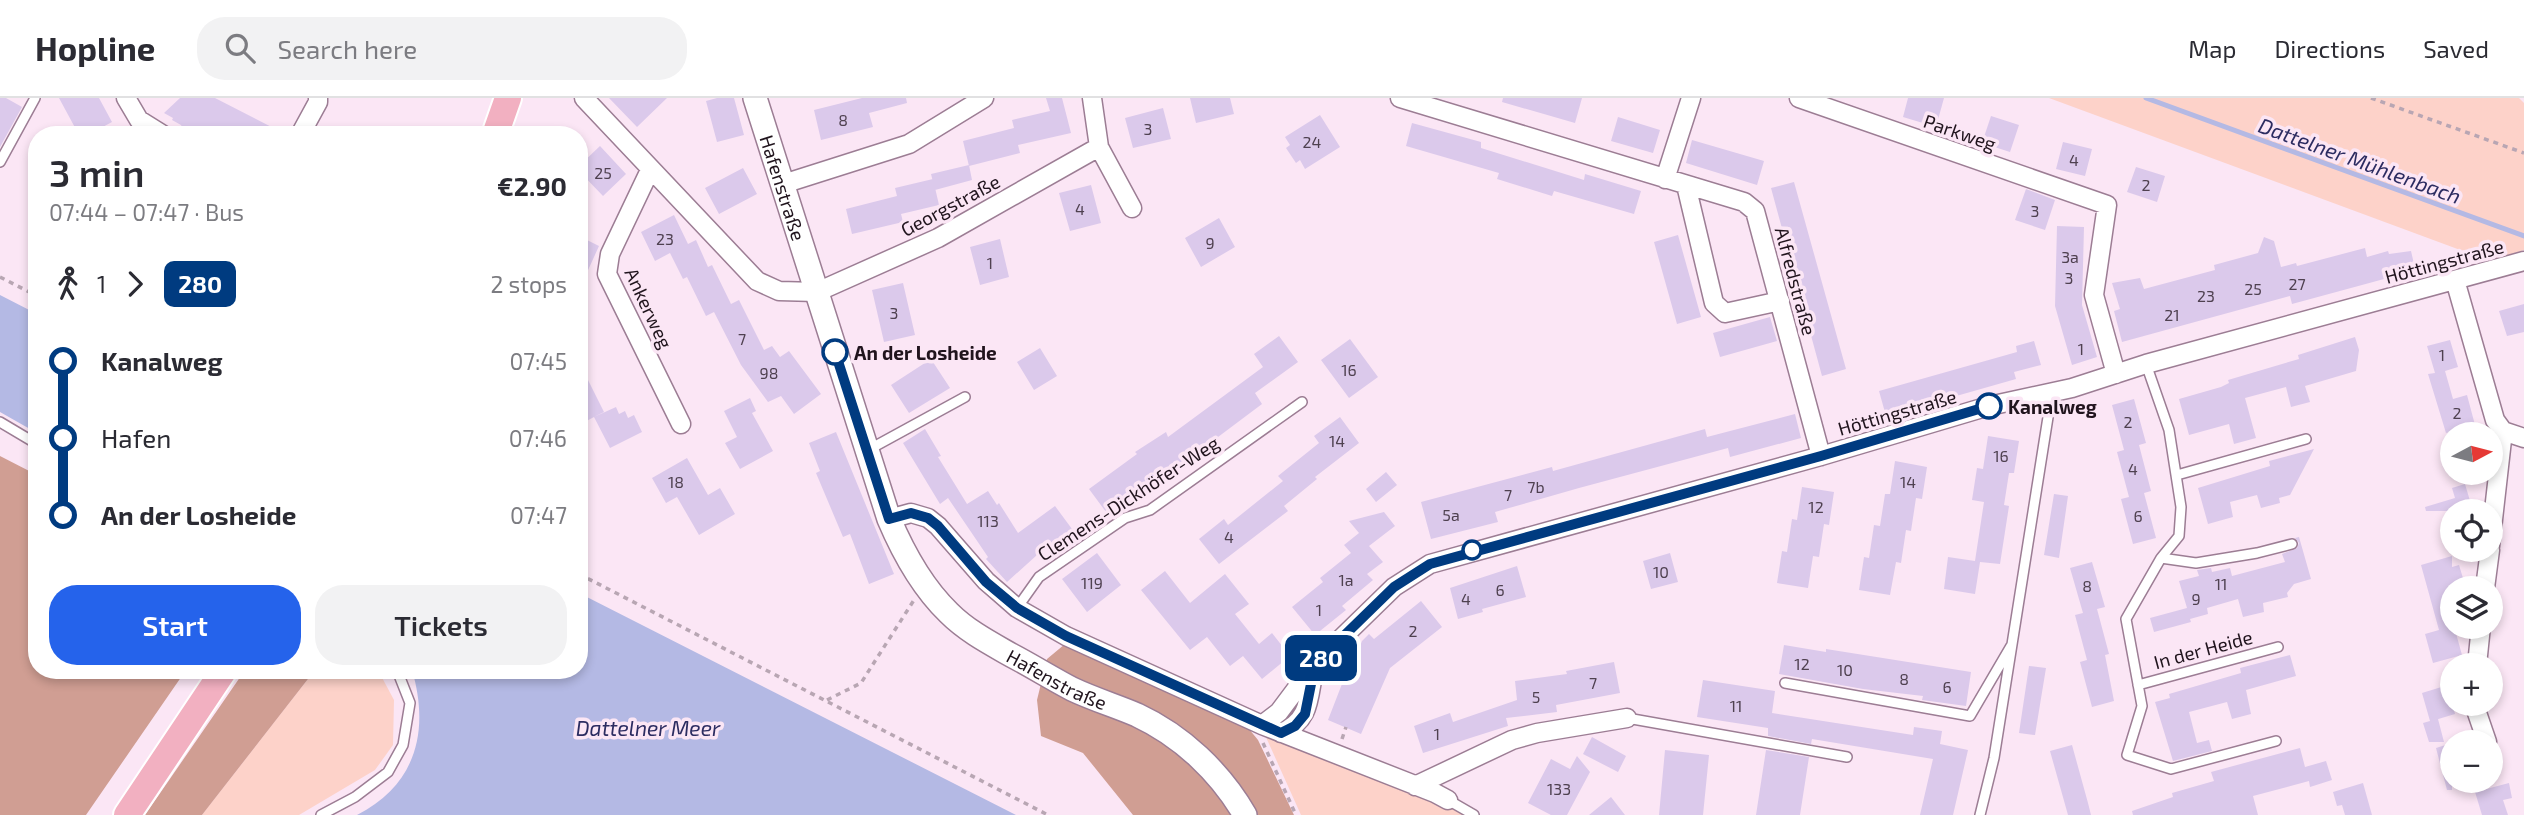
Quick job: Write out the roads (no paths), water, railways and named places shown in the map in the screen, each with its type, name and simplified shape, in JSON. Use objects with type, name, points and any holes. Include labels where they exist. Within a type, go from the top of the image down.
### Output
[{"type":"main road","points":[[498,126],[508,98]]},
{"type":"main road","points":[[127,815],[218,679]]},
{"type":"street","points":[[127,98],[139,120],[149,126]]},
{"type":"street","points":[[305,126],[318,98]]},
{"type":"street","points":[[584,98],[757,281],[779,291],[817,292]]},
{"type":"street","name":"Hafenstraße","points":[[755,98],[889,519],[924,584],[949,613],[978,636],[1074,690],[1138,716],[1172,735],[1204,761],[1233,794],[1245,815]]},
{"type":"street","points":[[783,184],[909,144],[984,98]]},
{"type":"street","points":[[1091,98],[1099,147],[1132,208]]},
{"type":"street","name":"Alfredstraße","points":[[1400,98],[1744,202],[1755,211],[1821,456]]},
{"type":"street","points":[[1665,179],[1691,98]]},
{"type":"street","name":"Parkweg","points":[[1799,98],[2106,205],[2094,295],[2116,374]]},
{"type":"street","name":"Georgstraße","points":[[817,292],[938,238],[1099,147]]},
{"type":"street","name":"Ankerweg","points":[[650,170],[610,254],[607,274],[681,424]]},
{"type":"street","points":[[1686,186],[1714,303],[1726,313],[1780,300]]},
{"type":"street","name":"Höttingstraße","points":[[1262,725],[1279,712],[1315,664],[1394,587],[1430,564],[2524,261]]},
{"type":"street","points":[[2455,279],[2495,420],[2504,431],[2524,438]]},
{"type":"street","points":[[2496,499],[2504,431]]},
{"type":"street","points":[[889,519],[911,513],[928,518],[986,582],[1017,608],[1066,636],[1262,725],[1448,800]]},
{"type":"street","points":[[1281,733],[1295,726],[1305,714],[1315,664]]},
{"type":"street","points":[[1415,786],[1512,740],[1536,733],[1627,718]]},
{"type":"lane","points":[[0,162],[35,98]]},
{"type":"lane","name":"In der Heide","points":[[2146,364],[2169,430],[2181,507],[2179,536],[2161,558],[2126,619],[2142,706],[2127,755],[2171,769],[2276,741]]},
{"type":"lane","points":[[1980,815],[1994,758],[2052,393]]},
{"type":"lane","points":[[867,450],[965,397]]},
{"type":"lane","name":"Clemens-Dickhöfer-Weg","points":[[1017,608],[1039,577],[1125,518],[1150,510],[1302,402]]},
{"type":"lane","points":[[0,422],[28,439]]},
{"type":"lane","points":[[2177,475],[2306,439]]},
{"type":"lane","points":[[2161,558],[2196,563],[2292,544]]},
{"type":"lane","points":[[1785,683],[1970,716],[2013,641]]},
{"type":"lane","name":"In der Heide","points":[[2138,685],[2278,647]]},
{"type":"lane","points":[[321,815],[355,797],[388,772],[403,746],[410,703],[401,679]]},
{"type":"lane","points":[[1627,718],[1847,757]]},
{"type":"lane","points":[[1448,800],[1474,815]]},
{"type":"water","points":[[0,295],[28,309],[28,428],[0,412]]},
{"type":"water","name":"Dattelner Meer","points":[[588,598],[1016,815],[357,815],[377,803],[405,772],[418,735],[414,679],[588,679]]},
{"type":"waterway","name":"Dattelner Mühlenbach","points":[[2146,98],[2524,236]]},
{"type":"place","name":"An der Losheide","points":[[835,352]]},
{"type":"place","name":"Kanalweg","points":[[1989,406]]}]
